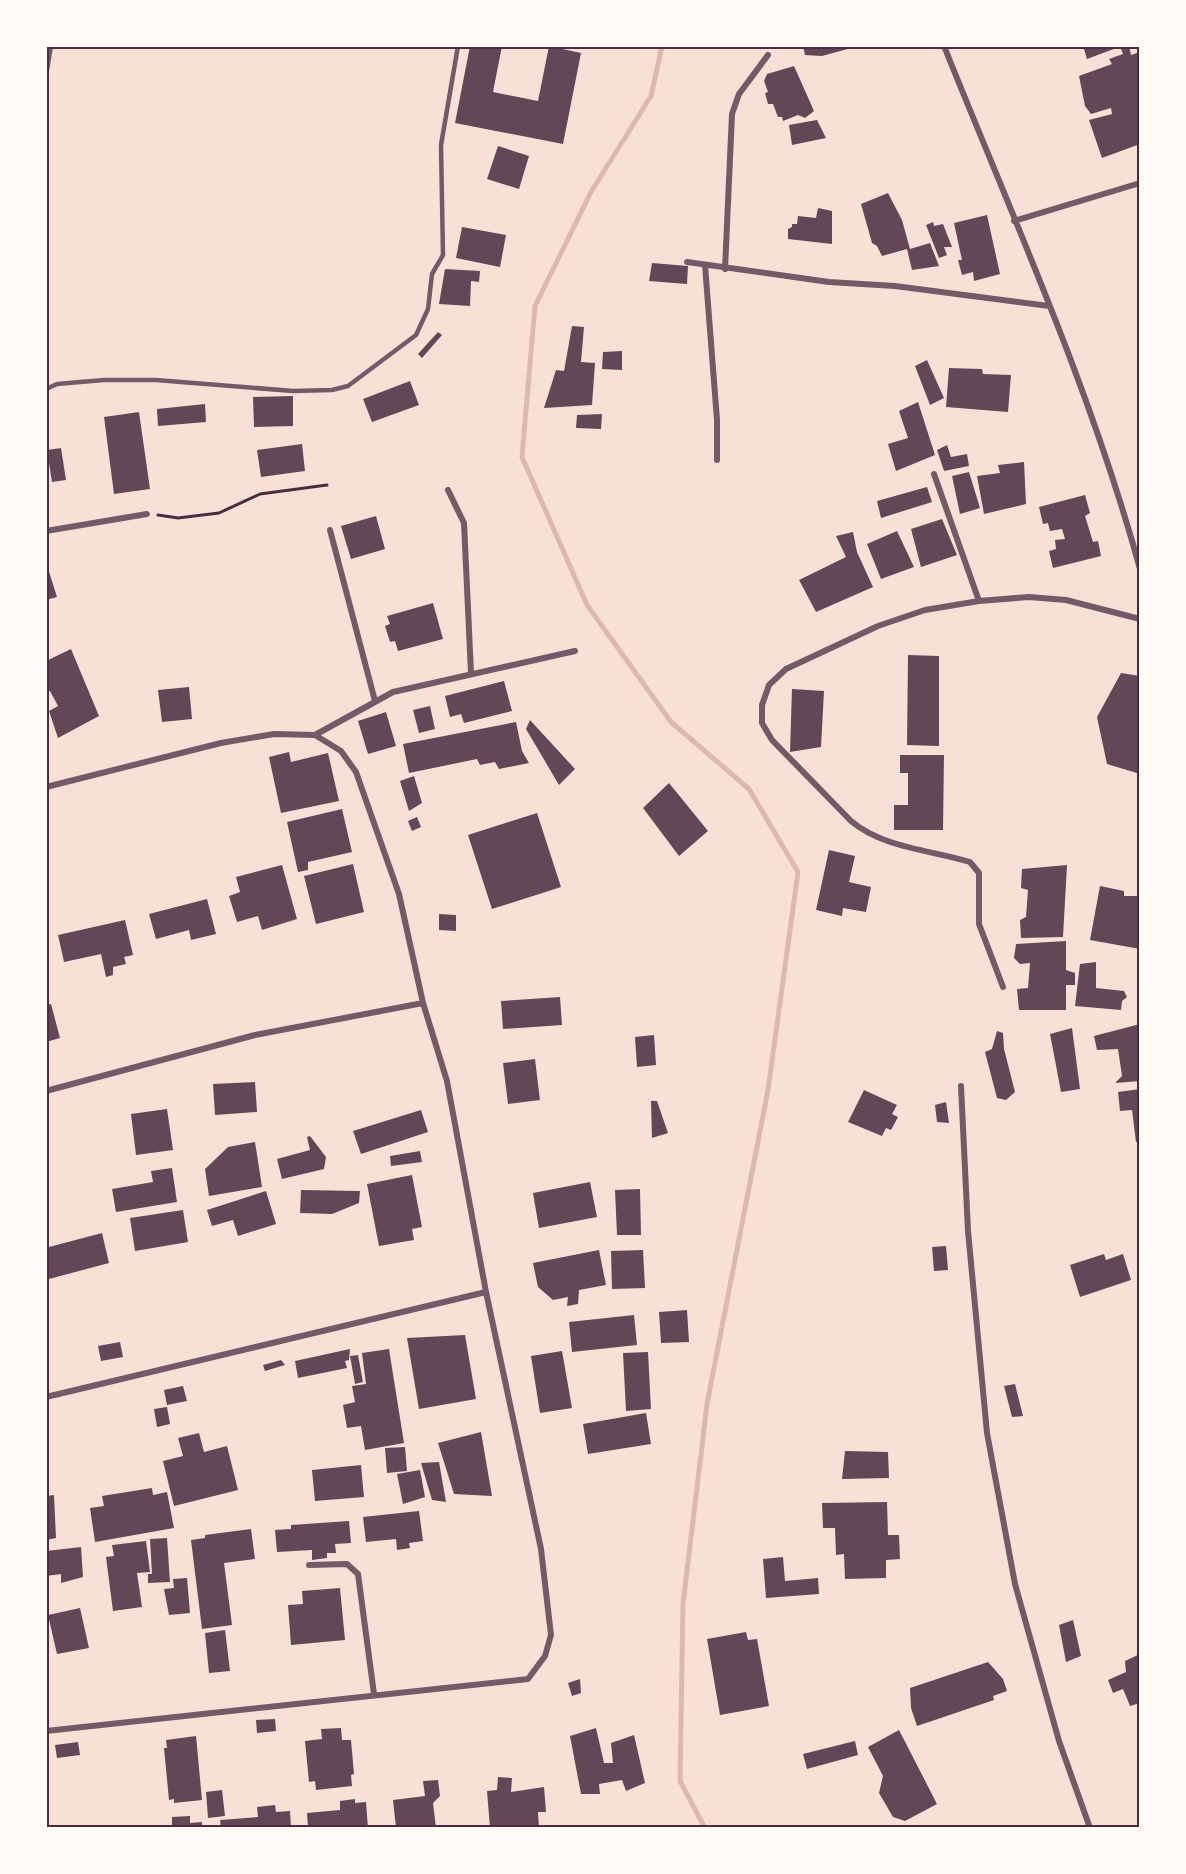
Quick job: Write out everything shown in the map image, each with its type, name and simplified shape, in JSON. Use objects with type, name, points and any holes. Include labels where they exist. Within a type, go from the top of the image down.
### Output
[{"type":"street","points":[[944,46],[1049,306],[1118,490],[1140,569]]},
{"type":"street","points":[[725,269],[732,114],[739,94],[768,55]]},
{"type":"street","points":[[1014,221],[1140,183]]},
{"type":"street","points":[[687,262],[829,282],[895,286],[1049,306]]},
{"type":"street","points":[[705,266],[717,420],[717,460]]},
{"type":"street","points":[[934,474],[979,601]]},
{"type":"street","points":[[448,490],[464,523],[471,673]]},
{"type":"street","points":[[46,531],[147,514]]},
{"type":"street","points":[[330,530],[375,701]]},
{"type":"street","points":[[1004,987],[981,933],[979,873],[970,862],[884,840],[864,832],[772,740],[762,723],[762,705],[769,685],[786,669],[878,626],[925,610],[979,601],[1029,597],[1066,600],[1140,619]]},
{"type":"street","points":[[315,735],[393,692],[575,651]]},
{"type":"street","points":[[46,787],[230,741],[274,734],[315,735],[341,751],[356,772],[399,894],[423,1003],[447,1081],[486,1292],[540,1549],[551,1635],[545,1656],[528,1679],[46,1731]]},
{"type":"street","points":[[46,1091],[255,1035],[423,1003]]},
{"type":"street","points":[[961,1086],[968,1231],[987,1433],[1015,1584],[1059,1741],[1090,1827]]},
{"type":"street","points":[[46,1397],[486,1292]]},
{"type":"street","points":[[309,1565],[347,1564],[358,1574],[374,1695]]},
{"type":"lane","points":[[46,76],[51,46]]},
{"type":"lane","points":[[46,389],[57,384],[104,380],[156,380],[293,391],[332,390],[348,386],[416,335],[428,309],[432,274],[443,255],[441,145],[458,46]]},
{"type":"path","points":[[147,514],[178,518],[219,513],[260,494],[327,485]]},
{"type":"building","points":[[470,46],[502,46],[493,92],[538,101],[549,46],[581,53],[563,144],[455,123]]},
{"type":"building","points":[[803,46],[855,47],[822,56],[805,55]]},
{"type":"building","points":[[1083,46],[1119,46],[1119,47],[1087,59]]},
{"type":"building","points":[[1120,46],[1129,46],[1131,55],[1140,52],[1140,144],[1102,158],[1089,120],[1112,114],[1111,108],[1091,114],[1085,106],[1079,76],[1112,64],[1109,59],[1123,54]]},
{"type":"building","points":[[794,66],[814,111],[805,118],[798,115],[783,121],[782,117],[778,117],[773,104],[768,104],[765,93],[768,92],[764,81],[767,74]]},
{"type":"building","points":[[817,120],[826,138],[792,145],[789,125]]},
{"type":"building","points":[[498,146],[529,156],[519,189],[487,179]]},
{"type":"building","points":[[888,193],[902,220],[910,249],[930,243],[939,266],[912,270],[907,249],[882,256],[877,246],[872,243],[861,204]]},
{"type":"building","points":[[818,208],[832,211],[832,244],[788,239],[788,229],[792,227],[792,224],[797,224],[798,216],[816,218]]},
{"type":"building","points":[[987,215],[1000,274],[974,281],[973,272],[962,275],[958,260],[962,260],[954,223]]},
{"type":"building","points":[[933,222],[934,226],[943,224],[952,247],[944,247],[947,255],[939,258],[926,225]]},
{"type":"building","points":[[462,227],[506,235],[500,267],[456,258]]},
{"type":"building","points":[[652,263],[688,266],[687,284],[649,281]]},
{"type":"building","points":[[445,269],[480,271],[479,282],[471,281],[470,306],[439,304]]},
{"type":"building","points":[[572,326],[584,327],[581,362],[595,363],[592,405],[544,408],[556,370],[564,371]]},
{"type":"building","points":[[438,332],[442,335],[422,358],[418,354]]},
{"type":"building","points":[[622,351],[622,370],[602,369],[603,352]]},
{"type":"building","points":[[927,360],[944,398],[930,405],[915,366]]},
{"type":"building","points":[[949,368],[982,369],[983,374],[1011,375],[1008,412],[946,407]]},
{"type":"building","points":[[410,381],[419,405],[372,422],[363,399]]},
{"type":"building","points":[[293,396],[293,426],[254,427],[253,397]]},
{"type":"building","points":[[918,402],[935,455],[896,471],[888,444],[908,438],[899,411]]},
{"type":"building","points":[[205,404],[206,422],[158,426],[157,409]]},
{"type":"building","points":[[139,412],[150,489],[114,494],[104,417]]},
{"type":"building","points":[[602,414],[601,429],[576,428],[577,415]]},
{"type":"building","points":[[302,444],[305,471],[261,477],[257,450]]},
{"type":"building","points":[[947,445],[951,457],[967,454],[969,466],[944,471],[937,450]]},
{"type":"building","points":[[61,448],[66,480],[52,482],[47,450]]},
{"type":"building","points":[[1024,462],[1026,504],[984,514],[977,476],[1000,473],[998,465]]},
{"type":"building","points":[[969,472],[980,508],[960,514],[952,476]]},
{"type":"building","points":[[927,487],[932,502],[881,518],[877,501]]},
{"type":"building","points":[[1085,495],[1090,513],[1085,516],[1093,542],[1098,541],[1101,556],[1053,568],[1049,551],[1056,549],[1055,540],[1065,539],[1062,529],[1050,531],[1048,523],[1043,524],[1039,507]]},
{"type":"building","points":[[376,516],[385,549],[351,559],[341,526]]},
{"type":"building","points":[[942,519],[957,555],[921,567],[911,529]]},
{"type":"building","points":[[897,531],[914,567],[881,579],[867,544]]},
{"type":"building","points":[[853,532],[857,552],[873,587],[816,612],[799,580],[846,557],[836,536]]},
{"type":"building","points":[[46,562],[57,597],[46,600]]},
{"type":"building","points":[[433,603],[443,639],[398,651],[395,641],[390,642],[385,626],[390,624],[387,616]]},
{"type":"building","points":[[71,649],[99,716],[58,738],[49,711],[58,706],[50,691],[46,692],[46,661]]},
{"type":"building","points":[[908,655],[939,656],[939,746],[907,745]]},
{"type":"building","points":[[1121,673],[1140,676],[1140,774],[1107,764],[1097,717]]},
{"type":"building","points":[[504,681],[512,711],[464,723],[461,714],[450,717],[445,696]]},
{"type":"building","points":[[189,687],[192,719],[162,722],[158,690]]},
{"type":"building","points":[[792,689],[824,691],[821,747],[790,752]]},
{"type":"building","points":[[430,706],[435,729],[419,733],[413,710]]},
{"type":"building","points":[[386,712],[396,746],[368,754],[358,721]]},
{"type":"building","points":[[530,720],[575,769],[559,785],[526,729]]},
{"type":"building","points":[[516,722],[522,751],[529,763],[499,769],[495,762],[480,765],[477,759],[409,773],[403,744]]},
{"type":"building","points":[[289,752],[291,762],[328,753],[339,801],[281,813],[269,757]]},
{"type":"building","points":[[900,755],[944,755],[943,830],[894,830],[894,805],[908,805],[908,773],[900,773]]},
{"type":"building","points":[[414,776],[422,803],[409,811],[400,781]]},
{"type":"building","points":[[669,783],[708,831],[679,856],[643,808]]},
{"type":"building","points":[[342,809],[352,852],[308,862],[308,870],[298,872],[287,822]]},
{"type":"building","points":[[537,813],[561,887],[492,909],[468,835]]},
{"type":"building","points":[[417,817],[421,827],[412,831],[408,821]]},
{"type":"building","points":[[829,850],[855,856],[849,882],[871,887],[866,912],[843,908],[842,916],[816,910]]},
{"type":"building","points":[[353,864],[364,912],[316,924],[304,876]]},
{"type":"building","points":[[282,865],[297,919],[262,930],[258,916],[237,922],[229,896],[240,892],[236,877]]},
{"type":"building","points":[[1067,865],[1063,937],[1021,938],[1020,920],[1026,917],[1028,890],[1021,888],[1022,869]]},
{"type":"building","points":[[1100,886],[1124,891],[1124,896],[1138,896],[1140,949],[1090,940]]},
{"type":"building","points":[[207,899],[216,934],[191,940],[189,930],[156,939],[149,914]]},
{"type":"building","points":[[439,914],[456,915],[456,931],[439,930]]},
{"type":"building","points":[[125,920],[133,955],[124,957],[126,964],[113,967],[113,975],[106,977],[101,954],[64,962],[58,935]]},
{"type":"building","points":[[1066,941],[1066,970],[1075,973],[1075,985],[1066,985],[1066,1010],[1019,1010],[1017,989],[1028,988],[1030,963],[1020,964],[1014,958],[1016,944]]},
{"type":"building","points":[[1096,962],[1096,988],[1124,991],[1127,997],[1122,1001],[1121,1010],[1075,1006],[1080,964]]},
{"type":"building","points":[[560,997],[562,1025],[503,1029],[501,1001]]},
{"type":"building","points":[[51,1004],[60,1038],[46,1042],[46,1005]]},
{"type":"building","points":[[1140,1024],[1140,1081],[1115,1083],[1122,1076],[1118,1049],[1097,1050],[1094,1036]]},
{"type":"building","points":[[1072,1028],[1080,1089],[1061,1092],[1050,1034]]},
{"type":"building","points":[[997,1031],[1003,1033],[1004,1049],[1015,1092],[1006,1100],[997,1098],[985,1052],[992,1049]]},
{"type":"building","points":[[654,1035],[656,1065],[637,1067],[635,1037]]},
{"type":"building","points":[[535,1059],[540,1100],[508,1104],[503,1063]]},
{"type":"building","points":[[255,1082],[257,1112],[215,1115],[213,1084]]},
{"type":"building","points":[[1140,1089],[1140,1142],[1136,1142],[1132,1110],[1120,1111],[1118,1092]]},
{"type":"building","points":[[864,1090],[897,1105],[892,1114],[898,1117],[891,1130],[886,1128],[882,1136],[848,1122]]},
{"type":"building","points":[[651,1101],[657,1101],[668,1133],[652,1138]]},
{"type":"building","points":[[946,1102],[949,1123],[937,1122],[935,1105]]},
{"type":"building","points":[[167,1109],[173,1150],[136,1155],[131,1114]]},
{"type":"building","points":[[421,1110],[428,1132],[361,1154],[353,1131]]},
{"type":"building","points":[[310,1136],[326,1157],[324,1169],[282,1179],[277,1159],[310,1150],[307,1137]]},
{"type":"building","points":[[255,1142],[262,1187],[209,1196],[205,1169],[228,1147]]},
{"type":"building","points":[[420,1151],[422,1162],[391,1166],[390,1156]]},
{"type":"building","points":[[172,1168],[177,1202],[116,1212],[112,1189],[153,1182],[151,1171]]},
{"type":"building","points":[[412,1175],[422,1227],[412,1229],[414,1240],[379,1246],[367,1184]]},
{"type":"building","points":[[590,1182],[597,1217],[539,1228],[533,1193]]},
{"type":"building","points":[[640,1189],[641,1235],[617,1235],[615,1190]]},
{"type":"building","points":[[301,1190],[360,1191],[359,1203],[332,1214],[300,1213]]},
{"type":"building","points":[[266,1191],[276,1224],[238,1236],[233,1220],[212,1226],[207,1210]]},
{"type":"building","points":[[183,1210],[188,1242],[135,1251],[130,1218]]},
{"type":"building","points":[[102,1233],[109,1263],[49,1279],[49,1247]]},
{"type":"building","points":[[946,1246],[948,1270],[934,1271],[932,1247]]},
{"type":"building","points":[[599,1250],[606,1285],[579,1290],[578,1304],[567,1306],[568,1297],[553,1300],[538,1287],[533,1263]]},
{"type":"building","points":[[643,1250],[645,1288],[612,1289],[611,1251]]},
{"type":"building","points":[[1104,1254],[1106,1260],[1123,1254],[1131,1280],[1080,1297],[1070,1265]]},
{"type":"building","points":[[687,1310],[689,1342],[661,1343],[659,1312]]},
{"type":"building","points":[[634,1315],[637,1345],[572,1352],[569,1322]]},
{"type":"building","points":[[465,1335],[476,1399],[419,1409],[407,1338]]},
{"type":"building","points":[[120,1342],[123,1357],[101,1361],[98,1346]]},
{"type":"building","points":[[350,1349],[349,1360],[345,1361],[347,1368],[298,1378],[295,1361]]},
{"type":"building","points":[[389,1349],[404,1443],[365,1450],[361,1426],[347,1428],[343,1405],[355,1402],[352,1386],[366,1384],[362,1353]]},
{"type":"building","points":[[562,1351],[572,1408],[540,1413],[531,1356]]},
{"type":"building","points":[[648,1352],[651,1409],[626,1411],[623,1353]]},
{"type":"building","points":[[358,1355],[363,1382],[355,1384],[350,1356]]},
{"type":"building","points":[[281,1360],[285,1365],[265,1371],[263,1365]]},
{"type":"building","points":[[1015,1384],[1023,1416],[1012,1417],[1004,1386]]},
{"type":"building","points":[[183,1386],[187,1401],[167,1405],[164,1390]]},
{"type":"building","points":[[167,1407],[170,1424],[157,1427],[154,1409]]},
{"type":"building","points":[[646,1413],[651,1444],[588,1454],[583,1424]]},
{"type":"building","points":[[481,1432],[492,1496],[454,1494],[438,1443]]},
{"type":"building","points":[[199,1433],[204,1452],[227,1446],[238,1490],[174,1506],[163,1461],[183,1456],[178,1438]]},
{"type":"building","points":[[405,1447],[407,1471],[387,1473],[385,1448]]},
{"type":"building","points":[[845,1451],[888,1452],[889,1478],[842,1479]]},
{"type":"building","points":[[439,1462],[446,1502],[432,1500],[421,1463]]},
{"type":"building","points":[[361,1465],[364,1497],[315,1501],[312,1470]]},
{"type":"building","points":[[420,1470],[425,1497],[403,1504],[397,1474]]},
{"type":"building","points":[[152,1488],[153,1495],[167,1492],[174,1528],[95,1542],[90,1508],[104,1506],[102,1496]]},
{"type":"building","points":[[54,1495],[56,1538],[46,1540],[46,1496]]},
{"type":"building","points":[[887,1502],[888,1535],[899,1535],[900,1559],[886,1560],[886,1578],[845,1579],[844,1554],[836,1555],[835,1528],[823,1528],[822,1503]]},
{"type":"building","points":[[419,1511],[423,1541],[409,1543],[410,1548],[397,1550],[396,1539],[366,1542],[363,1517]]},
{"type":"building","points":[[349,1521],[351,1543],[335,1544],[336,1553],[327,1553],[327,1558],[312,1560],[312,1550],[277,1552],[275,1530],[291,1529],[291,1525]]},
{"type":"building","points":[[251,1529],[255,1559],[224,1563],[232,1625],[202,1629],[191,1540],[205,1538],[205,1535]]},
{"type":"building","points":[[167,1538],[170,1582],[148,1583],[148,1574],[152,1574],[150,1539]]},
{"type":"building","points":[[146,1541],[150,1572],[137,1573],[142,1607],[113,1611],[106,1557],[114,1556],[112,1545]]},
{"type":"building","points":[[81,1547],[83,1577],[61,1583],[61,1574],[46,1576],[46,1551]]},
{"type":"building","points":[[783,1557],[785,1581],[818,1578],[819,1594],[766,1598],[763,1559]]},
{"type":"building","points":[[187,1578],[190,1613],[169,1615],[164,1589],[174,1588],[173,1579]]},
{"type":"building","points":[[340,1588],[345,1640],[291,1645],[288,1605],[303,1604],[302,1591]]},
{"type":"building","points":[[80,1608],[89,1648],[57,1654],[48,1615]]},
{"type":"building","points":[[1073,1620],[1081,1656],[1066,1662],[1059,1625]]},
{"type":"building","points":[[225,1630],[230,1671],[209,1673],[205,1633]]},
{"type":"building","points":[[746,1632],[748,1640],[757,1639],[769,1706],[720,1715],[707,1639]]},
{"type":"building","points":[[1140,1654],[1140,1703],[1130,1706],[1123,1689],[1113,1693],[1108,1680],[1126,1672],[1125,1661]]},
{"type":"building","points":[[988,1662],[1003,1679],[1007,1691],[993,1696],[994,1700],[917,1726],[911,1708],[910,1688]]},
{"type":"building","points":[[580,1679],[581,1693],[572,1696],[568,1683]]},
{"type":"building","points":[[275,1719],[276,1731],[257,1733],[256,1720]]},
{"type":"building","points":[[341,1728],[342,1740],[351,1740],[354,1774],[351,1775],[352,1786],[316,1790],[315,1781],[309,1782],[305,1741],[322,1739],[321,1729]]},
{"type":"building","points":[[596,1728],[604,1763],[613,1763],[611,1743],[634,1735],[645,1783],[626,1791],[622,1780],[599,1784],[600,1794],[581,1794],[570,1736]]},
{"type":"building","points":[[899,1730],[937,1804],[905,1821],[893,1817],[879,1793],[883,1776],[868,1747]]},
{"type":"building","points":[[196,1736],[202,1800],[174,1803],[174,1799],[169,1800],[164,1748],[167,1748],[166,1740]]},
{"type":"building","points":[[855,1741],[858,1755],[807,1769],[803,1754]]},
{"type":"building","points":[[78,1742],[80,1755],[57,1758],[55,1745]]},
{"type":"building","points":[[498,1777],[512,1778],[511,1792],[544,1787],[546,1812],[538,1812],[539,1828],[490,1828],[487,1791],[497,1790]]},
{"type":"building","points":[[438,1780],[440,1796],[433,1803],[436,1828],[396,1828],[393,1800],[425,1796],[423,1781]]},
{"type":"building","points":[[222,1790],[225,1816],[208,1818],[206,1792]]},
{"type":"building","points":[[355,1799],[355,1803],[366,1802],[368,1828],[308,1828],[307,1813],[340,1810],[340,1801]]},
{"type":"building","points":[[275,1805],[276,1812],[290,1811],[291,1828],[221,1828],[220,1820],[258,1817],[257,1807]]},
{"type":"building","points":[[190,1816],[190,1823],[202,1822],[202,1828],[168,1828],[172,1825],[172,1817]]},
{"type":"waterway","points":[[662,46],[651,96],[591,192],[535,306],[522,457],[587,605],[671,722],[749,789],[798,872],[768,1090],[707,1404],[683,1604],[680,1781],[705,1828]]}]
